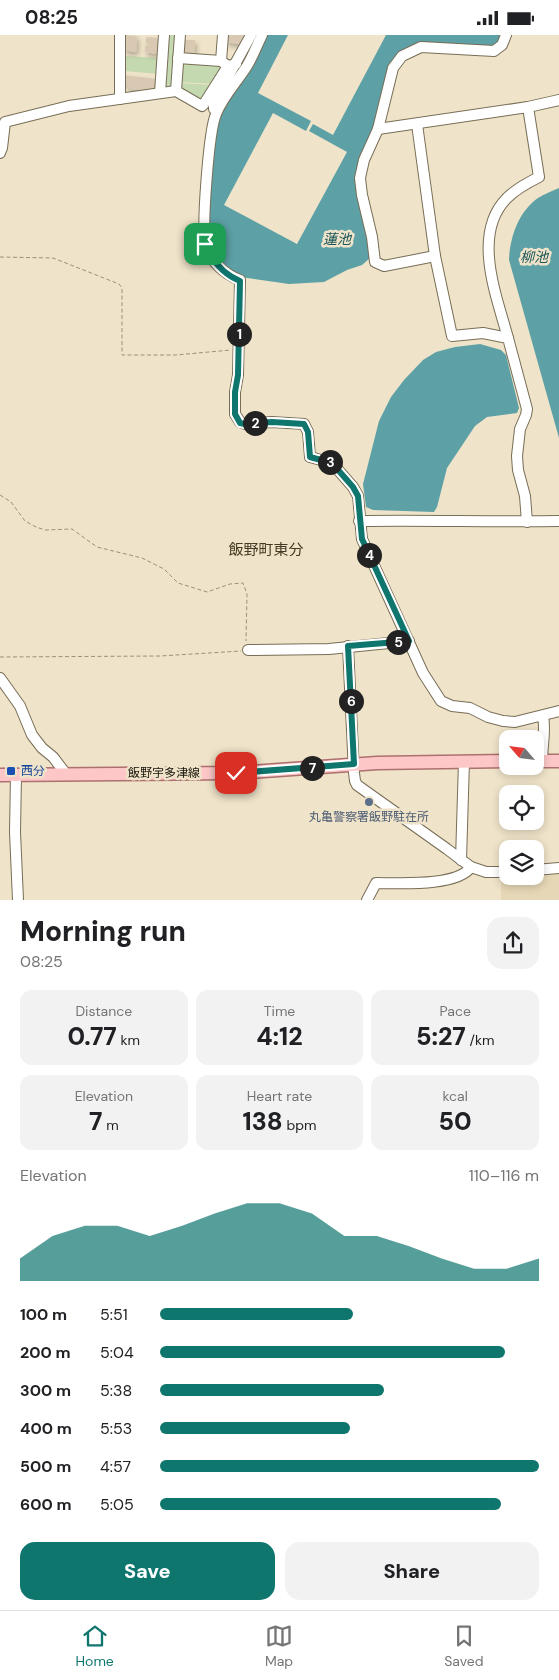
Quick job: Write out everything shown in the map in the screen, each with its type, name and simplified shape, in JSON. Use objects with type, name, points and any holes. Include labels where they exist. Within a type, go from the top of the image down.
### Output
[{"type":"main road","name":"飯野宇多津線","points":[[0,775],[236,773],[354,761],[499,761]]},
{"type":"main road","points":[[544,761],[559,761]]},
{"type":"street","points":[[120,35],[120,99]]},
{"type":"street","points":[[160,93],[164,35]]},
{"type":"street","points":[[176,91],[180,35]]},
{"type":"street","points":[[223,35],[228,64],[214,102],[204,234],[208,252],[215,263],[227,274],[240,281],[239,349],[235,414],[240,423],[245,424],[272,422],[304,424],[308,432],[310,457],[332,463],[353,487],[358,496],[362,539],[423,673],[441,701],[470,708],[488,717],[503,721],[515,722],[559,711]]},
{"type":"street","points":[[0,153],[5,122],[69,106],[176,91],[202,106],[228,64],[251,35]]},
{"type":"street","points":[[212,123],[222,103],[247,65],[262,35]]},
{"type":"street","points":[[435,256],[384,266],[375,262],[360,178],[364,161],[378,129],[393,68],[402,56],[416,49],[428,47],[494,51],[502,45],[506,35]]},
{"type":"street","points":[[178,58],[228,64]]},
{"type":"street","points":[[378,129],[528,107],[559,100]]},
{"type":"street","points":[[527,521],[525,496],[518,470],[517,456],[520,429],[526,415],[526,409],[488,262],[492,224],[502,204],[520,187],[539,177],[528,107]]},
{"type":"street","points":[[417,124],[435,256],[452,336],[483,333],[508,338]]},
{"type":"street","points":[[359,521],[559,521]]},
{"type":"street","points":[[248,650],[329,649],[409,641]]},
{"type":"street","points":[[348,646],[355,781],[471,867],[486,872],[499,872]]},
{"type":"street","points":[[0,678],[20,706],[32,735],[66,774]]},
{"type":"street","points":[[543,716],[544,734]]},
{"type":"street","points":[[461,859],[464,761]]},
{"type":"street","points":[[16,775],[15,832],[18,900]]},
{"type":"street","points":[[367,900],[376,883],[435,881],[467,873],[471,867]]},
{"type":"street","points":[[544,870],[559,868]]},
{"type":"path","points":[[0,257],[53,258],[119,284],[122,288],[122,355],[176,355],[239,349]]},
{"type":"path","points":[[0,495],[11,502],[26,521],[36,527],[45,531],[72,529],[97,547],[142,558],[164,569],[178,583],[207,592],[230,584],[243,583],[247,593],[246,642],[248,650],[160,656],[0,657]]},
{"type":"shaded area","points":[[559,872],[559,900],[501,900],[501,885],[544,885],[544,873]]},
{"type":"green space","points":[[167,35],[176,35],[173,87],[164,89]]},
{"type":"green space","points":[[125,56],[158,58],[159,74],[124,71],[123,58]]},
{"type":"green space","points":[[182,61],[217,63],[222,67],[214,84],[179,82]]},
{"type":"green space","points":[[180,83],[213,85],[203,101],[181,93]]},
{"type":"water","name":"蓮池","points":[[265,35],[288,35],[258,93],[311,121],[306,131],[273,113],[224,205],[297,244],[347,152],[309,131],[313,124],[333,135],[386,35],[504,35],[496,47],[430,44],[398,57],[375,131],[363,156],[370,258],[362,265],[347,270],[324,282],[289,284],[234,276],[216,256],[210,242],[208,228],[216,125],[222,109]]},
{"type":"water","name":"柳池","points":[[559,188],[559,438],[509,260],[513,234],[520,218],[538,198]]},
{"type":"water","points":[[480,344],[501,350],[506,355],[519,408],[517,413],[487,417],[475,426],[447,468],[434,512],[373,510],[366,507],[363,484],[379,421],[391,397],[423,360],[436,352],[455,347]]},
{"type":"building","points":[[227,35],[245,35],[244,45],[226,42]]},
{"type":"building","points":[[124,36],[137,36],[136,52],[123,50],[124,44],[126,44]]},
{"type":"building","points":[[146,38],[158,38],[157,54],[145,52],[145,46],[148,43],[146,43]]},
{"type":"building","points":[[183,40],[195,40],[194,56],[183,56]]},
{"type":"building","points":[[124,75],[158,79],[157,86],[154,86],[153,91],[131,89],[127,84],[123,84]]},
{"type":"place","name":"西分","points":[[11,771]]},
{"type":"place","name":"丸亀警察署飯野駐在所","points":[[369,802]]},
{"type":"district","name":"飯野町東分","points":[[266,550]]},
{"type":"route","points":[[205,244],[215,263],[227,274],[240,281],[238,375],[235,392],[235,414],[240,423],[245,424],[272,422],[304,424],[308,432],[310,457],[332,463],[342,472],[358,496],[362,539],[409,641],[348,646],[354,764],[236,773]]}]
